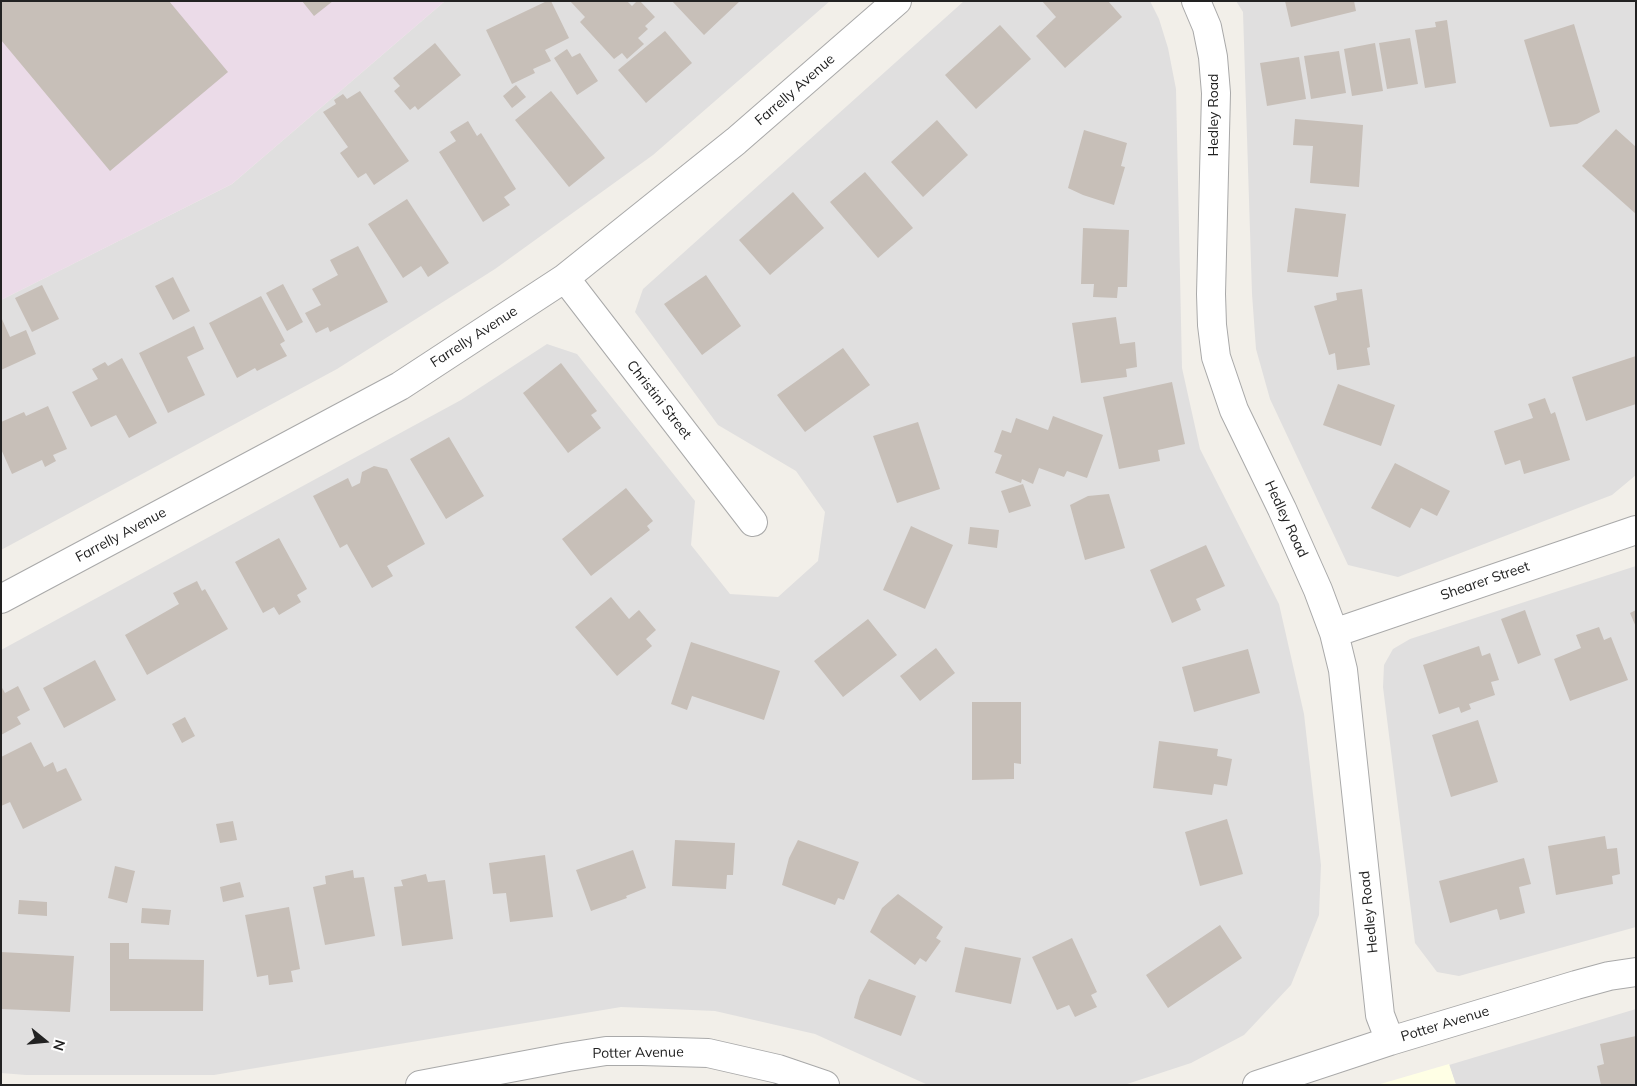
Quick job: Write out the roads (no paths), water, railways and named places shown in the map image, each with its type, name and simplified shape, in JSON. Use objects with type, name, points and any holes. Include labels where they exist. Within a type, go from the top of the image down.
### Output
[{"type":"street","name":"Farrelly Avenue","points":[[1,599],[400,386],[565,278],[736,141],[897,1]]},
{"type":"street","name":"Hedley Road","points":[[1196,1],[1207,27],[1213,57],[1216,93],[1211,294],[1216,357],[1234,410],[1282,509],[1318,590],[1334,633],[1343,670],[1380,1015],[1390,1041]]},
{"type":"street","name":"Christini Street","points":[[565,278],[753,522]]},
{"type":"street","name":"Shearer Street","points":[[1334,633],[1636,530]]},
{"type":"street","name":"Potter Avenue","points":[[1257,1085],[1390,1041],[1576,985],[1610,976],[1636,972]]},
{"type":"street","name":"Potter Avenue","points":[[420,1085],[606,1051],[642,1051],[716,1055],[778,1069],[825,1085]]}]
